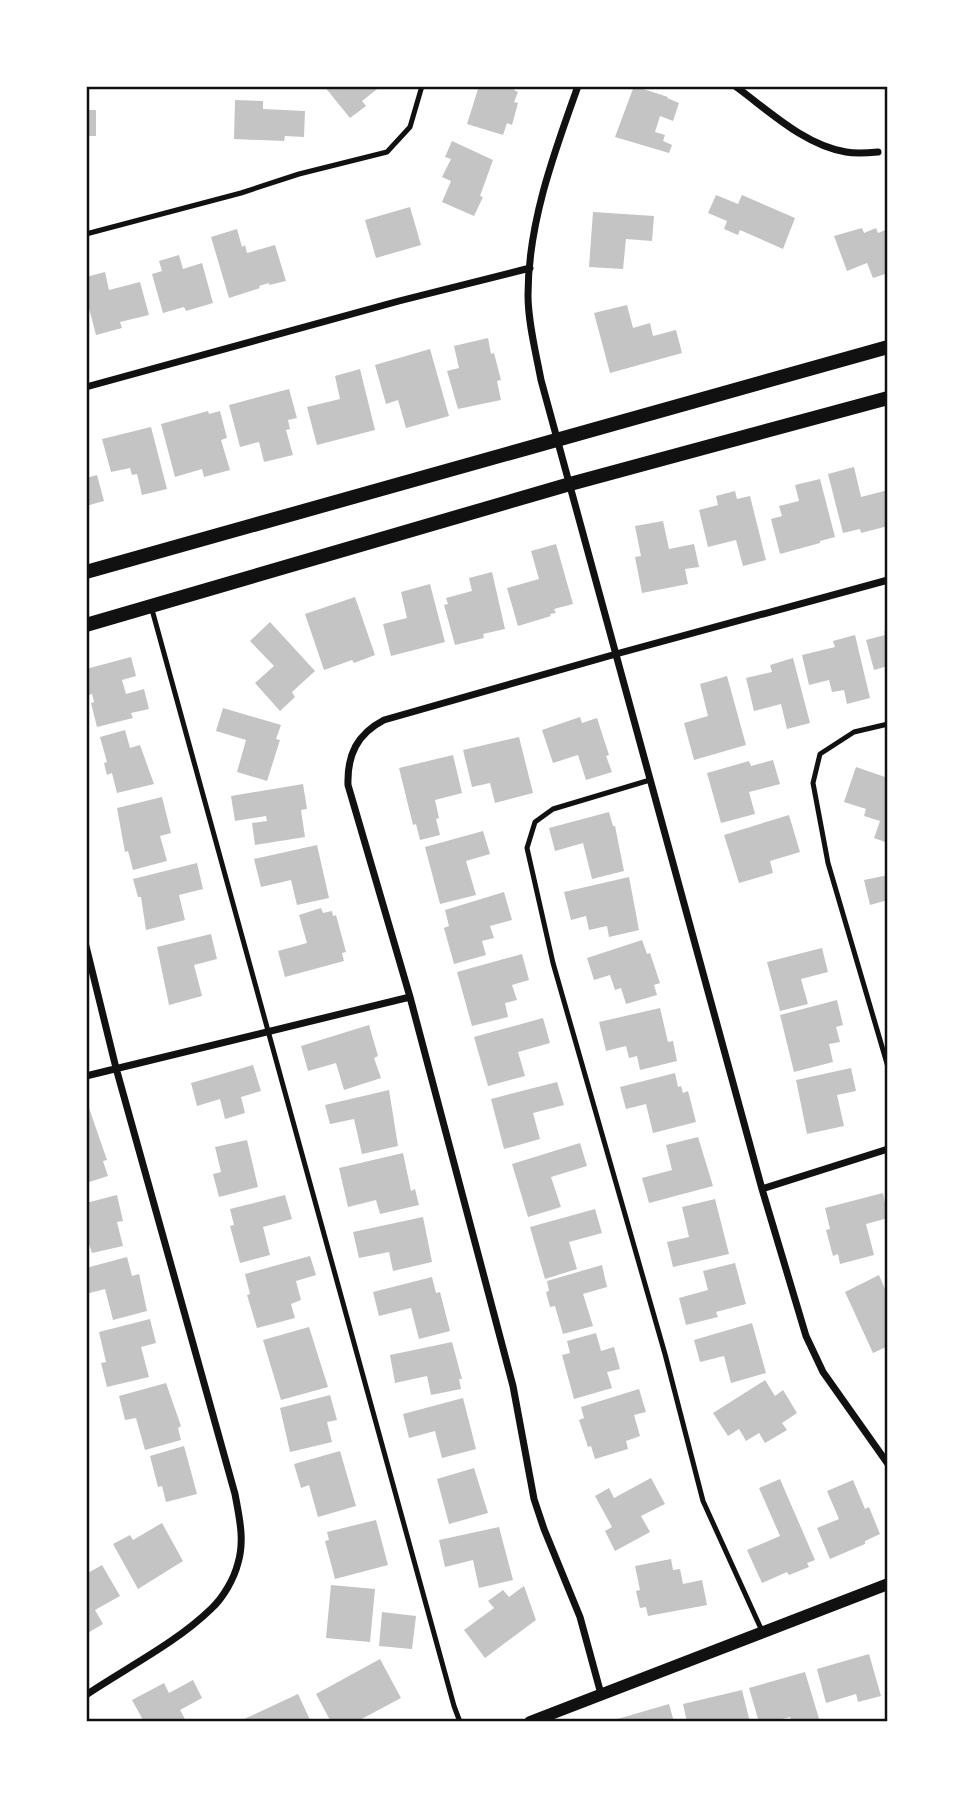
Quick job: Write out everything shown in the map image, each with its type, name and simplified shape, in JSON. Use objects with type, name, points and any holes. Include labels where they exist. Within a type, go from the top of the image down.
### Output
[{"type":"main road","points":[[86,572],[888,347]]},
{"type":"main road","points":[[86,625],[570,484],[888,398]]},
{"type":"street","points":[[578,86],[534,232],[528,297],[541,380],[762,1189],[806,1336],[823,1372],[888,1464]]},
{"type":"street","points":[[735,86],[799,133],[820,143],[843,152],[878,152]]},
{"type":"street","points":[[86,387],[386,304],[530,268]]},
{"type":"street","points":[[601,1694],[580,1617],[534,1499],[513,1386],[410,997],[348,785],[352,753],[359,737],[384,720],[888,580]]},
{"type":"street","points":[[86,946],[116,1068],[242,1527],[239,1562],[228,1587],[212,1609],[86,1695]]},
{"type":"street","points":[[86,1076],[410,997]]},
{"type":"street","points":[[762,1189],[888,1149]]},
{"type":"street","points":[[530,1722],[888,1584]]},
{"type":"lane","points":[[86,234],[387,152],[410,127],[422,86]]},
{"type":"lane","points":[[150,606],[266,1032],[460,1722]]},
{"type":"lane","points":[[888,724],[854,732],[820,754],[813,783],[828,863],[888,1067]]},
{"type":"lane","points":[[650,780],[553,809],[535,822],[527,848],[553,963],[665,1354],[703,1501],[751,1611],[763,1632]]},
{"type":"lane","points":[[86,1462],[86,1487]]},
{"type":"building","points":[[324,86],[381,86],[362,101],[366,106],[350,118]]},
{"type":"building","points":[[479,86],[515,86],[514,90],[518,92],[514,102],[518,103],[512,125],[507,123],[503,135],[467,124]]},
{"type":"building","points":[[634,86],[679,103],[673,121],[660,116],[655,132],[665,135],[663,141],[672,145],[669,153],[615,137]]},
{"type":"building","points":[[235,100],[263,101],[263,109],[305,111],[304,137],[285,136],[284,141],[234,139]]},
{"type":"building","points":[[86,110],[96,110],[96,136],[86,136]]},
{"type":"building","points":[[452,141],[493,160],[480,196],[483,197],[474,216],[442,202],[451,181],[442,177],[451,159],[445,157]]},
{"type":"building","points":[[716,195],[738,204],[742,195],[795,218],[783,249],[740,230],[738,235],[724,229],[727,221],[708,213]]},
{"type":"building","points":[[410,207],[421,245],[376,258],[365,220]]},
{"type":"building","points":[[593,212],[654,216],[652,241],[626,239],[623,269],[589,267]]},
{"type":"building","points":[[862,228],[864,233],[876,228],[878,233],[888,229],[888,255],[885,257],[888,273],[873,278],[867,263],[847,271],[834,236]]},
{"type":"building","points":[[237,229],[242,247],[245,245],[247,253],[275,245],[286,281],[269,283],[229,298],[211,237]]},
{"type":"building","points":[[179,255],[183,269],[202,263],[213,303],[186,311],[184,307],[163,313],[152,274],[162,271],[159,261]]},
{"type":"building","points":[[105,272],[109,290],[140,282],[149,315],[120,322],[122,328],[96,335],[86,297],[86,277]]},
{"type":"building","points":[[627,305],[633,328],[650,323],[653,336],[676,330],[682,353],[610,373],[594,313]]},
{"type":"building","points":[[488,338],[501,380],[497,381],[501,400],[458,409],[447,371],[459,368],[454,346]]},
{"type":"building","points":[[430,349],[449,416],[406,428],[398,400],[386,404],[375,365]]},
{"type":"building","points":[[360,369],[375,430],[317,445],[307,407],[340,399],[335,376]]},
{"type":"building","points":[[289,389],[297,418],[288,420],[290,429],[286,430],[293,455],[264,462],[259,442],[240,447],[229,405]]},
{"type":"building","points":[[208,411],[209,414],[220,411],[227,438],[221,440],[230,470],[204,477],[202,469],[175,477],[161,424]]},
{"type":"building","points":[[151,427],[167,489],[142,495],[137,474],[132,475],[130,468],[111,472],[102,439]]},
{"type":"building","points":[[854,467],[861,497],[888,490],[888,526],[861,533],[860,529],[843,533],[828,474]]},
{"type":"building","points":[[97,475],[104,501],[86,506],[86,478]]},
{"type":"building","points":[[820,479],[835,537],[780,554],[771,519],[782,516],[779,506],[799,501],[795,485]]},
{"type":"building","points":[[735,491],[737,499],[750,496],[766,560],[743,566],[736,540],[708,547],[699,510],[718,505],[716,496]]},
{"type":"building","points":[[663,521],[669,549],[694,544],[699,567],[685,569],[688,584],[642,593],[635,557],[641,556],[635,526]]},
{"type":"building","points":[[556,544],[573,604],[554,609],[556,613],[550,614],[551,616],[518,626],[507,588],[539,579],[531,551]]},
{"type":"building","points":[[492,572],[505,629],[483,634],[484,638],[455,645],[444,605],[448,604],[446,598],[472,591],[469,578]]},
{"type":"building","points":[[430,584],[445,642],[391,656],[383,624],[407,618],[401,592]]},
{"type":"building","points":[[355,597],[375,655],[324,670],[305,614]]},
{"type":"building","points":[[270,622],[315,671],[292,692],[295,697],[280,711],[255,683],[274,666],[250,641]]},
{"type":"building","points":[[888,630],[888,666],[874,670],[866,640],[885,635],[884,631]]},
{"type":"building","points":[[855,635],[870,698],[847,704],[844,690],[832,692],[829,680],[809,685],[802,655],[835,647],[833,641]]},
{"type":"building","points":[[131,657],[136,676],[122,680],[126,694],[144,689],[149,709],[131,713],[133,718],[97,727],[91,703],[94,702],[92,694],[86,696],[86,669]]},
{"type":"building","points":[[793,658],[810,723],[787,729],[781,704],[754,711],[746,678],[772,672],[770,665]]},
{"type":"building","points":[[727,676],[746,745],[694,760],[684,723],[708,716],[700,684]]},
{"type":"building","points":[[223,708],[281,725],[276,739],[280,740],[267,781],[237,772],[246,740],[216,731]]},
{"type":"building","points":[[580,717],[582,723],[597,718],[612,772],[586,780],[578,755],[553,763],[542,730]]},
{"type":"building","points":[[125,730],[130,748],[140,745],[154,784],[117,793],[112,773],[107,775],[104,763],[107,762],[100,737]]},
{"type":"building","points":[[519,737],[533,793],[495,803],[490,783],[472,787],[463,750]]},
{"type":"building","points":[[453,755],[462,793],[435,800],[440,835],[420,840],[416,824],[413,825],[399,768]]},
{"type":"building","points":[[773,760],[780,784],[749,792],[755,814],[721,823],[707,773],[749,761],[751,766]]},
{"type":"building","points":[[856,767],[888,778],[888,843],[874,838],[880,821],[864,816],[866,809],[844,802]]},
{"type":"building","points":[[303,784],[307,809],[301,810],[305,837],[255,845],[252,823],[267,821],[266,816],[235,821],[231,796]]},
{"type":"building","points":[[162,797],[171,833],[160,836],[167,861],[133,870],[128,851],[125,852],[117,808]]},
{"type":"building","points":[[609,812],[615,826],[624,871],[592,879],[583,843],[555,851],[549,828]]},
{"type":"building","points":[[789,815],[800,852],[770,861],[773,873],[739,883],[724,835]]},
{"type":"building","points":[[483,831],[490,854],[466,861],[476,895],[440,904],[425,847]]},
{"type":"building","points":[[317,845],[329,898],[297,905],[291,880],[261,887],[254,859]]},
{"type":"building","points":[[197,863],[203,889],[179,895],[185,920],[146,930],[141,897],[138,897],[133,879]]},
{"type":"building","points":[[888,875],[888,900],[870,905],[864,880]]},
{"type":"building","points":[[629,877],[639,930],[609,937],[607,926],[589,930],[586,916],[571,920],[564,892]]},
{"type":"building","points":[[504,892],[512,920],[490,926],[494,938],[482,941],[486,955],[454,964],[444,928],[449,926],[445,910]]},
{"type":"building","points":[[321,908],[323,913],[332,911],[333,916],[336,915],[346,952],[342,953],[344,961],[285,977],[278,951],[307,943],[299,915]]},
{"type":"building","points":[[211,934],[217,959],[194,965],[202,996],[169,1005],[157,947]]},
{"type":"building","points":[[642,940],[647,954],[650,953],[660,983],[654,985],[657,995],[626,1004],[621,988],[615,990],[610,975],[594,980],[587,958]]},
{"type":"building","points":[[822,948],[828,972],[801,979],[808,1004],[780,1011],[767,962]]},
{"type":"building","points":[[522,954],[529,980],[512,985],[517,1000],[505,1003],[508,1017],[472,1026],[457,972]]},
{"type":"building","points":[[837,1000],[843,1025],[836,1027],[840,1042],[829,1044],[833,1062],[794,1072],[780,1015]]},
{"type":"building","points":[[660,1008],[668,1042],[673,1041],[677,1061],[640,1070],[637,1056],[629,1058],[626,1046],[606,1051],[599,1022]]},
{"type":"building","points":[[543,1018],[550,1043],[518,1052],[525,1076],[488,1086],[474,1037]]},
{"type":"building","points":[[369,1025],[378,1056],[374,1058],[381,1078],[344,1090],[336,1063],[308,1071],[301,1046]]},
{"type":"building","points":[[253,1065],[261,1091],[241,1097],[245,1113],[225,1119],[220,1099],[197,1106],[191,1083]]},
{"type":"building","points":[[851,1068],[856,1091],[837,1095],[844,1126],[807,1134],[796,1080]]},
{"type":"building","points":[[675,1073],[678,1087],[681,1086],[683,1093],[688,1091],[696,1122],[653,1133],[646,1104],[626,1109],[620,1087]]},
{"type":"building","points":[[557,1082],[564,1105],[533,1113],[540,1139],[504,1149],[491,1099]]},
{"type":"building","points":[[389,1090],[398,1146],[362,1154],[354,1119],[330,1124],[325,1105]]},
{"type":"building","points":[[89,1108],[107,1160],[103,1161],[108,1176],[86,1183],[86,1109]]},
{"type":"building","points":[[698,1137],[713,1186],[649,1203],[642,1178],[672,1170],[666,1145]]},
{"type":"building","points":[[247,1140],[258,1187],[219,1197],[213,1174],[221,1172],[215,1147]]},
{"type":"building","points":[[580,1143],[587,1166],[551,1177],[561,1207],[528,1217],[512,1164]]},
{"type":"building","points":[[403,1153],[411,1191],[415,1189],[419,1205],[380,1214],[376,1200],[348,1207],[339,1168]]},
{"type":"building","points":[[883,1193],[888,1218],[866,1224],[874,1255],[840,1264],[838,1254],[833,1256],[826,1230],[830,1229],[825,1208]]},
{"type":"building","points":[[117,1195],[123,1221],[117,1222],[123,1246],[92,1253],[86,1235],[86,1203]]},
{"type":"building","points":[[285,1195],[292,1219],[263,1227],[270,1255],[240,1263],[230,1226],[234,1225],[230,1209]]},
{"type":"building","points":[[715,1199],[729,1254],[673,1267],[667,1242],[689,1237],[682,1207]]},
{"type":"building","points":[[595,1209],[602,1233],[569,1242],[577,1269],[545,1279],[530,1227]]},
{"type":"building","points":[[423,1217],[432,1262],[393,1271],[389,1252],[359,1258],[353,1232]]},
{"type":"building","points":[[310,1256],[316,1275],[296,1281],[301,1300],[291,1304],[295,1318],[257,1328],[247,1295],[250,1294],[245,1274]]},
{"type":"building","points":[[127,1257],[132,1276],[139,1274],[147,1311],[113,1320],[105,1289],[86,1294],[86,1268]]},
{"type":"building","points":[[735,1263],[746,1304],[716,1312],[718,1317],[686,1325],[679,1298],[708,1290],[703,1271]]},
{"type":"building","points":[[602,1265],[607,1287],[583,1294],[593,1326],[563,1334],[555,1306],[550,1307],[546,1292],[549,1291],[547,1281]]},
{"type":"building","points":[[879,1275],[888,1296],[888,1346],[873,1353],[845,1292]]},
{"type":"building","points":[[432,1277],[436,1293],[440,1292],[450,1331],[419,1339],[411,1308],[379,1316],[373,1292]]},
{"type":"building","points":[[150,1319],[156,1343],[141,1347],[149,1377],[107,1387],[101,1363],[106,1362],[99,1332]]},
{"type":"building","points":[[752,1323],[766,1373],[731,1383],[724,1356],[700,1362],[694,1340]]},
{"type":"building","points":[[309,1327],[328,1387],[281,1400],[263,1340]]},
{"type":"building","points":[[596,1333],[601,1351],[614,1347],[620,1369],[607,1372],[612,1388],[574,1399],[562,1355],[570,1353],[567,1341]]},
{"type":"building","points":[[452,1342],[462,1379],[459,1379],[461,1389],[431,1395],[427,1376],[395,1383],[390,1355]]},
{"type":"building","points":[[765,1380],[775,1396],[783,1390],[797,1413],[782,1423],[787,1430],[765,1443],[759,1433],[746,1441],[739,1429],[728,1436],[713,1413]]},
{"type":"building","points":[[166,1383],[181,1426],[178,1428],[181,1440],[145,1450],[136,1418],[125,1420],[119,1396]]},
{"type":"building","points":[[639,1389],[646,1412],[634,1415],[640,1436],[626,1441],[628,1449],[595,1459],[579,1420],[584,1418],[581,1407]]},
{"type":"building","points":[[330,1395],[337,1420],[327,1422],[332,1442],[290,1452],[280,1408]]},
{"type":"building","points":[[463,1398],[476,1449],[442,1458],[435,1431],[409,1438],[403,1414]]},
{"type":"building","points":[[184,1446],[197,1494],[166,1502],[162,1486],[158,1487],[150,1456]]},
{"type":"building","points":[[340,1451],[356,1506],[318,1517],[309,1485],[301,1488],[294,1464]]},
{"type":"building","points":[[474,1468],[488,1513],[449,1524],[437,1479]]},
{"type":"building","points":[[651,1478],[665,1504],[641,1516],[650,1532],[615,1551],[605,1531],[612,1527],[595,1496],[609,1488],[614,1498]]},
{"type":"building","points":[[780,1479],[815,1560],[807,1563],[809,1567],[789,1575],[787,1572],[762,1583],[747,1550],[780,1536],[759,1488]]},
{"type":"building","points":[[853,1480],[865,1509],[869,1507],[880,1534],[865,1541],[865,1544],[830,1559],[817,1528],[839,1519],[827,1491]]},
{"type":"building","points":[[376,1520],[388,1565],[335,1579],[325,1541],[329,1540],[327,1532]]},
{"type":"building","points":[[162,1523],[183,1561],[138,1589],[113,1544],[130,1535],[133,1540]]},
{"type":"building","points":[[499,1527],[513,1580],[479,1588],[473,1560],[445,1567],[439,1540]]},
{"type":"building","points":[[671,1559],[673,1570],[680,1569],[683,1584],[702,1580],[707,1605],[648,1616],[646,1607],[640,1608],[636,1591],[640,1590],[635,1566]]},
{"type":"building","points":[[102,1565],[120,1596],[95,1610],[103,1624],[86,1634],[86,1574]]},
{"type":"building","points":[[331,1585],[375,1589],[370,1642],[326,1638]]},
{"type":"building","points":[[524,1586],[536,1620],[485,1658],[464,1630],[494,1608],[488,1601],[503,1590],[509,1597]]},
{"type":"building","points":[[382,1612],[416,1616],[412,1649],[379,1646]]},
{"type":"building","points":[[869,1654],[881,1696],[858,1702],[856,1694],[826,1703],[817,1669]]},
{"type":"building","points":[[380,1659],[401,1698],[356,1722],[331,1722],[316,1694]]},
{"type":"building","points":[[805,1672],[820,1722],[792,1722],[790,1717],[759,1722],[749,1688]]},
{"type":"building","points":[[193,1680],[202,1698],[180,1710],[186,1721],[144,1722],[132,1700],[164,1683],[169,1693]]},
{"type":"building","points":[[742,1690],[750,1722],[687,1722],[683,1704]]},
{"type":"building","points":[[298,1694],[311,1722],[242,1720]]},
{"type":"building","points":[[669,1704],[674,1722],[614,1720]]}]
